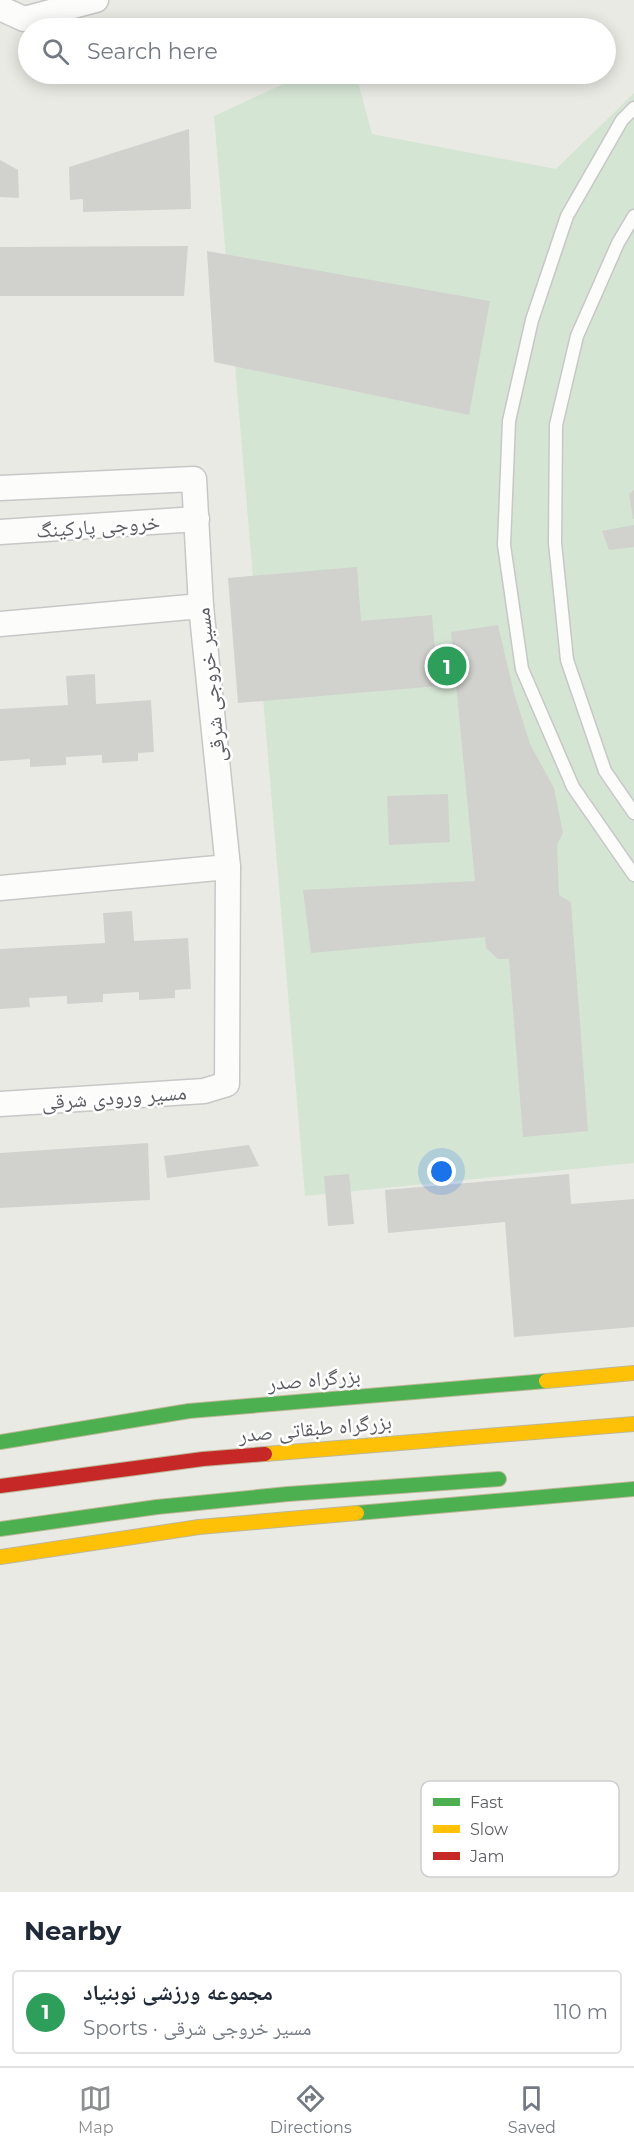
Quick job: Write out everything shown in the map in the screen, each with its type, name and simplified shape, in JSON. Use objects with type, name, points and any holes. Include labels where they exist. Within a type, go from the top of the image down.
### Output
[{"type":"highway","name":"بزرگراه صدر","points":[[0,1442],[189,1411],[634,1373]]},
{"type":"highway","name":"بزرگراه طبقاتی صدر","points":[[0,1486],[203,1459],[634,1424]]},
{"type":"highway","points":[[0,1529],[157,1507],[288,1494],[513,1478]]},
{"type":"highway","points":[[0,1557],[199,1527],[634,1489]]},
{"type":"highway","points":[[22,1568],[199,1527]]},
{"type":"street","points":[[28,18],[96,0]]},
{"type":"street","points":[[0,8],[22,18]]},
{"type":"street","name":"مسیر خروجی شرقی","points":[[0,488],[194,479],[201,606],[228,867],[228,1084]]},
{"type":"street","name":"خروجی پارکینگ","points":[[0,532],[196,519]]},
{"type":"street","points":[[0,624],[201,606]]},
{"type":"street","points":[[0,888],[228,867]]},
{"type":"street","name":"مسیر ورودی شرقی","points":[[0,1104],[204,1091],[228,1084]]},
{"type":"lane","points":[[634,108],[622,120],[567,216],[532,320],[509,421],[504,545],[522,669],[573,787],[634,875]]},
{"type":"lane","points":[[634,216],[618,243],[577,336],[556,425],[555,543],[567,660],[605,771],[634,813]]},
{"type":"green space","points":[[283,84],[359,84],[372,134],[556,169],[634,93],[634,1163],[305,1196],[214,116]]},
{"type":"building","points":[[189,129],[191,209],[83,212],[83,199],[70,200],[69,167]]},
{"type":"building","points":[[0,160],[18,170],[19,198],[0,197]]},
{"type":"building","points":[[188,246],[184,296],[0,296],[0,247]]},
{"type":"building","points":[[207,251],[490,301],[469,415],[214,362]]},
{"type":"building","points":[[634,490],[634,519],[633,519],[629,494]]},
{"type":"building","points":[[634,525],[634,547],[609,550],[602,531]]},
{"type":"building","points":[[357,567],[361,621],[432,615],[438,686],[238,703],[228,578]]},
{"type":"building","points":[[498,625],[514,693],[530,744],[554,788],[563,833],[557,845],[559,895],[571,902],[588,1131],[523,1137],[509,959],[498,959],[486,948],[485,937],[311,953],[303,890],[475,881],[451,632]]},
{"type":"building","points":[[95,674],[96,704],[151,700],[154,752],[138,753],[138,761],[102,763],[102,755],[66,757],[66,765],[30,767],[30,759],[0,761],[0,709],[68,705],[66,676]]},
{"type":"building","points":[[448,794],[450,842],[389,845],[387,796]]},
{"type":"building","points":[[132,911],[134,941],[188,938],[191,989],[175,990],[175,998],[139,1000],[139,992],[103,994],[103,1002],[67,1004],[67,996],[29,998],[30,1007],[0,1009],[0,949],[105,943],[103,913]]},
{"type":"building","points":[[148,1143],[150,1200],[0,1208],[0,1153]]},
{"type":"building","points":[[249,1145],[259,1166],[167,1178],[164,1156]]},
{"type":"building","points":[[349,1174],[354,1224],[328,1226],[324,1176]]},
{"type":"building","points":[[569,1174],[571,1204],[634,1199],[634,1327],[514,1337],[505,1222],[388,1233],[385,1190]]},
{"type":"traffic: fast","points":[[0,1442],[189,1411],[546,1381]]},
{"type":"traffic: fast","points":[[0,1529],[157,1507],[288,1494],[499,1479]]},
{"type":"traffic: fast","points":[[357,1513],[634,1489]]},
{"type":"traffic: slow","points":[[546,1381],[634,1373]]},
{"type":"traffic: slow","points":[[265,1454],[634,1424]]},
{"type":"traffic: slow","points":[[0,1557],[199,1527],[357,1513]]},
{"type":"traffic: jam","points":[[0,1486],[203,1459],[265,1454]]},
{"type":"place","name":"مجموعه ورزشی نوبنیاد","points":[[447,666]]}]
